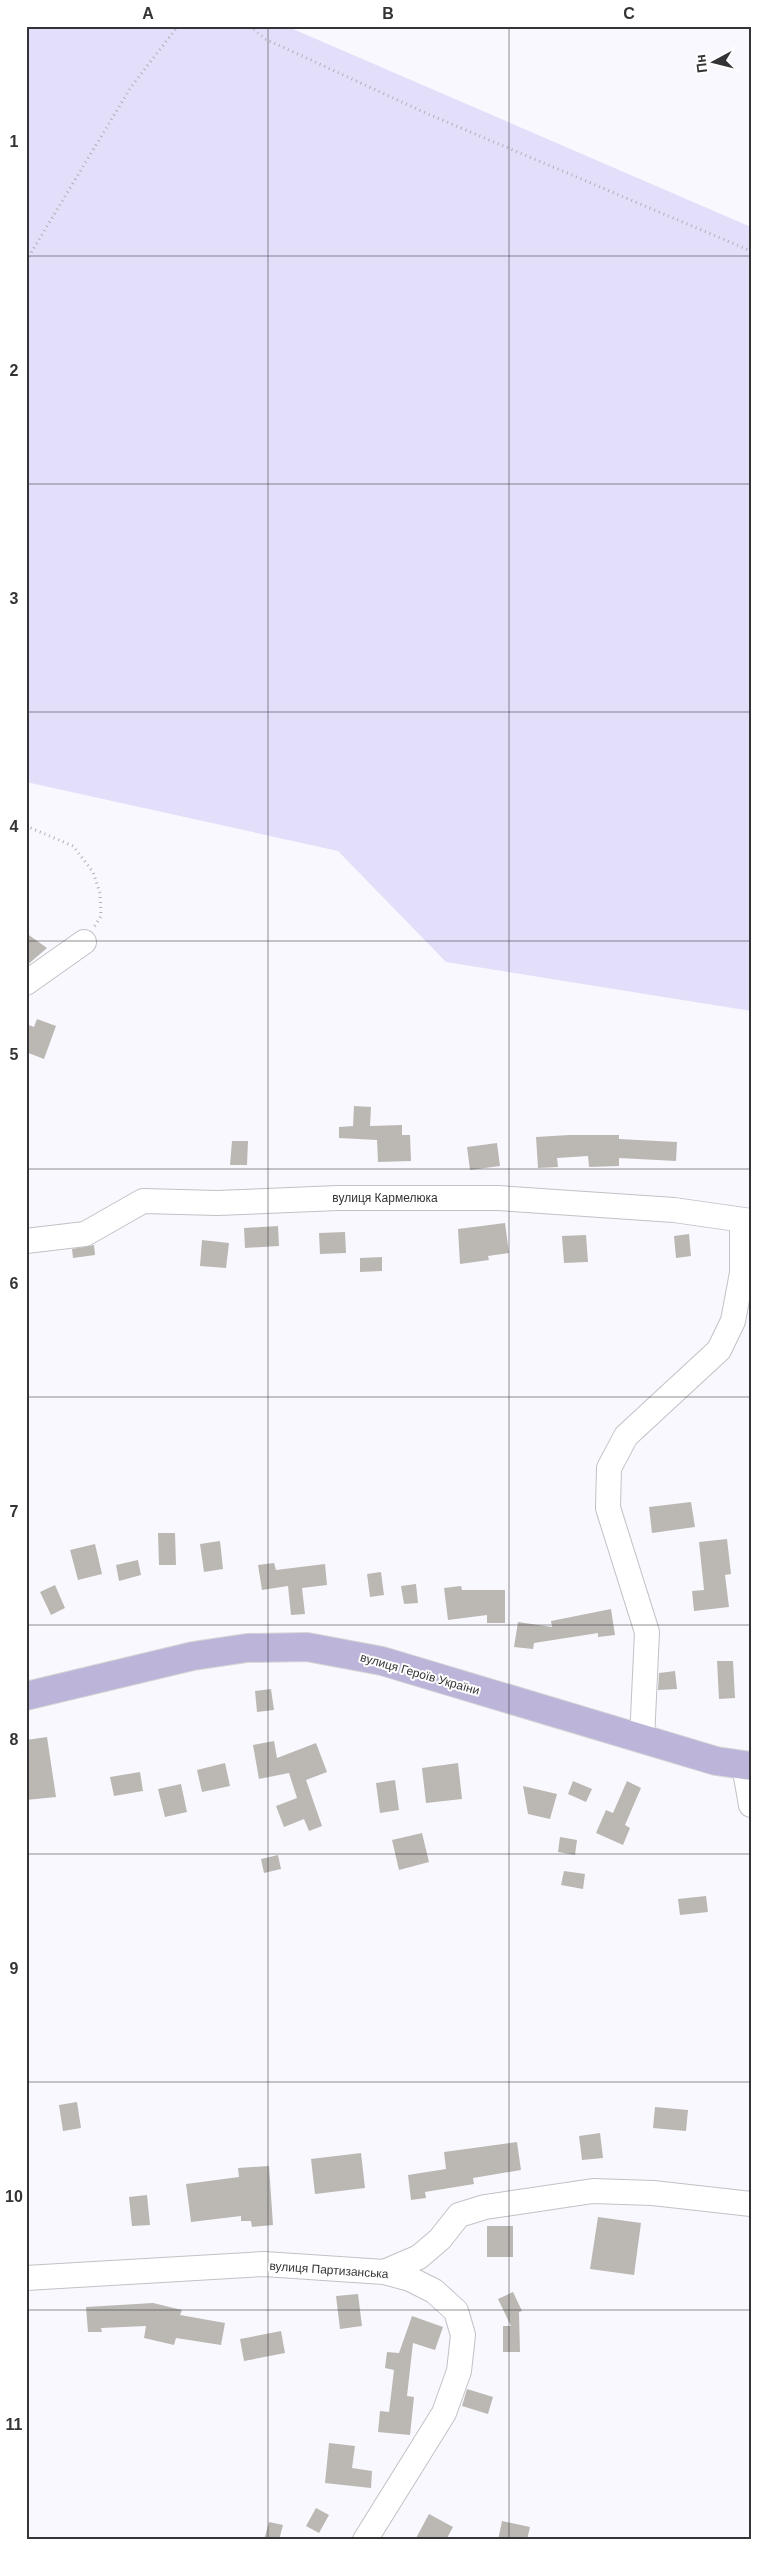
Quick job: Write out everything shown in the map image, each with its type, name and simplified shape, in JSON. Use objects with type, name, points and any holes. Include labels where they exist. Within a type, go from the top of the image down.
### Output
[{"type":"main road","name":"вулиця Героїв України","points":[[26,1696],[193,1656],[247,1648],[308,1647],[382,1661],[716,1761],[748,1765]]},
{"type":"street","points":[[26,983],[84,942]]},
{"type":"street","name":"вулиця Кармелюка","points":[[26,1241],[85,1234],[143,1201],[217,1203],[338,1198],[498,1198],[674,1210],[747,1220]]},
{"type":"street","points":[[642,1739],[648,1632],[608,1508],[609,1468],[626,1436],[719,1350],[733,1321],[742,1274],[747,1220]]},
{"type":"street","points":[[748,1765],[751,1805]]},
{"type":"street","points":[[384,2272],[419,2257],[440,2239],[459,2215],[485,2207],[594,2191],[652,2193],[751,2204]]},
{"type":"street","name":"вулиця Партизанська","points":[[26,2278],[264,2264],[384,2272],[410,2279],[434,2291],[456,2311],[462,2335],[459,2371],[444,2412],[365,2540]]},
{"type":"path","points":[[26,260],[131,87],[178,26]]},
{"type":"path","points":[[250,26],[265,39],[428,114],[751,251]]},
{"type":"path","points":[[26,826],[73,846],[93,872],[100,893],[101,916],[84,942]]},
{"type":"shaded area","points":[[26,26],[286,26],[751,227],[751,1011],[446,962],[338,851],[26,782]]},
{"type":"building","points":[[26,933],[47,948],[26,966]]},
{"type":"building","points":[[37,1019],[56,1026],[44,1059],[26,1052],[26,1024],[34,1027]]},
{"type":"building","points":[[354,1106],[371,1107],[370,1126],[402,1125],[402,1135],[410,1135],[411,1161],[378,1162],[377,1140],[339,1138],[339,1127],[353,1126]]},
{"type":"building","points":[[619,1135],[619,1139],[677,1142],[676,1161],[619,1158],[619,1166],[589,1167],[588,1156],[557,1158],[558,1167],[538,1168],[536,1137]]},
{"type":"building","points":[[232,1141],[248,1141],[247,1165],[230,1165]]},
{"type":"building","points":[[497,1143],[500,1166],[470,1170],[467,1147]]},
{"type":"building","points":[[505,1223],[509,1253],[488,1256],[489,1260],[460,1264],[458,1229]]},
{"type":"building","points":[[278,1226],[279,1246],[245,1248],[244,1228]]},
{"type":"building","points":[[345,1232],[346,1253],[320,1254],[319,1233]]},
{"type":"building","points":[[689,1234],[691,1256],[676,1258],[674,1236]]},
{"type":"building","points":[[586,1235],[588,1262],[564,1263],[562,1236]]},
{"type":"building","points":[[202,1240],[229,1243],[226,1268],[200,1266]]},
{"type":"building","points":[[94,1245],[95,1255],[73,1258],[72,1249]]},
{"type":"building","points":[[382,1257],[382,1271],[360,1272],[360,1258]]},
{"type":"building","points":[[691,1502],[695,1527],[652,1533],[649,1507]]},
{"type":"building","points":[[158,1533],[175,1533],[176,1565],[159,1565]]},
{"type":"building","points":[[727,1539],[731,1574],[725,1575],[729,1607],[694,1611],[692,1591],[704,1590],[699,1542]]},
{"type":"building","points":[[220,1541],[223,1569],[204,1572],[200,1544]]},
{"type":"building","points":[[95,1544],[102,1574],[78,1580],[70,1550]]},
{"type":"building","points":[[138,1560],[141,1575],[119,1581],[116,1565]]},
{"type":"building","points":[[274,1563],[276,1570],[325,1564],[327,1585],[302,1588],[305,1614],[291,1615],[288,1586],[262,1590],[258,1565]]},
{"type":"building","points":[[381,1572],[384,1595],[370,1597],[367,1574]]},
{"type":"building","points":[[416,1584],[418,1603],[404,1604],[401,1586]]},
{"type":"building","points":[[55,1585],[65,1608],[51,1615],[40,1592]]},
{"type":"building","points":[[461,1586],[462,1590],[505,1590],[505,1623],[487,1623],[487,1615],[448,1620],[444,1588]]},
{"type":"building","points":[[611,1609],[615,1635],[598,1637],[598,1633],[534,1643],[533,1649],[514,1647],[518,1622],[552,1627],[551,1621]]},
{"type":"building","points":[[717,1661],[733,1661],[735,1698],[719,1699]]},
{"type":"building","points":[[675,1671],[677,1689],[658,1690],[659,1673]]},
{"type":"building","points":[[271,1689],[274,1710],[257,1712],[255,1691]]},
{"type":"building","points":[[47,1737],[56,1797],[26,1800],[26,1740]]},
{"type":"building","points":[[274,1741],[277,1758],[316,1743],[327,1772],[306,1780],[322,1826],[309,1831],[304,1819],[284,1827],[276,1806],[297,1798],[289,1773],[259,1779],[253,1745]]},
{"type":"building","points":[[225,1763],[230,1786],[202,1792],[197,1770]]},
{"type":"building","points":[[458,1763],[462,1799],[426,1803],[422,1768]]},
{"type":"building","points":[[140,1772],[143,1791],[114,1796],[110,1777]]},
{"type":"building","points":[[395,1780],[399,1810],[380,1813],[376,1783]]},
{"type":"building","points":[[573,1781],[592,1789],[586,1802],[568,1794]]},
{"type":"building","points":[[627,1781],[641,1788],[625,1825],[630,1828],[623,1845],[596,1833],[606,1810],[613,1813]]},
{"type":"building","points":[[181,1784],[187,1812],[165,1817],[158,1789]]},
{"type":"building","points":[[523,1786],[557,1794],[550,1819],[528,1814]]},
{"type":"building","points":[[422,1833],[429,1862],[399,1870],[392,1840]]},
{"type":"building","points":[[560,1837],[577,1840],[575,1855],[558,1852]]},
{"type":"building","points":[[278,1855],[281,1869],[264,1873],[261,1859]]},
{"type":"building","points":[[564,1871],[585,1874],[583,1889],[561,1885]]},
{"type":"building","points":[[706,1896],[708,1912],[680,1915],[678,1899]]},
{"type":"building","points":[[77,2102],[81,2128],[63,2131],[59,2105]]},
{"type":"building","points":[[655,2107],[688,2110],[686,2131],[653,2128]]},
{"type":"building","points":[[600,2133],[603,2158],[582,2160],[579,2136]]},
{"type":"building","points":[[517,2142],[521,2170],[473,2178],[474,2184],[425,2192],[426,2198],[411,2200],[408,2175],[446,2169],[444,2152]]},
{"type":"building","points":[[361,2153],[365,2188],[315,2194],[311,2159]]},
{"type":"building","points":[[269,2166],[273,2225],[252,2227],[251,2221],[241,2221],[241,2216],[191,2222],[186,2184],[239,2177],[238,2168]]},
{"type":"building","points":[[147,2195],[150,2225],[132,2226],[129,2197]]},
{"type":"building","points":[[598,2217],[641,2223],[634,2275],[590,2269]]},
{"type":"building","points":[[487,2226],[513,2226],[513,2257],[487,2257]]},
{"type":"building","points":[[513,2292],[522,2311],[519,2312],[520,2352],[503,2352],[503,2326],[511,2326],[498,2299]]},
{"type":"building","points":[[358,2294],[362,2326],[340,2329],[336,2296]]},
{"type":"building","points":[[153,2303],[182,2310],[180,2315],[225,2323],[221,2345],[176,2338],[174,2345],[144,2338],[146,2326],[101,2328],[102,2332],[88,2332],[86,2307]]},
{"type":"building","points":[[412,2316],[443,2327],[435,2350],[413,2343],[407,2396],[414,2397],[410,2435],[378,2432],[380,2411],[389,2412],[394,2370],[385,2368],[387,2352],[399,2353]]},
{"type":"building","points":[[281,2331],[285,2353],[244,2361],[240,2339]]},
{"type":"building","points":[[467,2389],[493,2397],[488,2414],[462,2406]]},
{"type":"building","points":[[329,2443],[355,2446],[352,2468],[372,2471],[371,2488],[325,2483]]},
{"type":"building","points":[[316,2508],[329,2515],[319,2533],[306,2526]]},
{"type":"building","points":[[429,2514],[453,2527],[446,2540],[415,2540]]},
{"type":"building","points":[[502,2521],[530,2527],[527,2540],[498,2540]]},
{"type":"building","points":[[269,2522],[283,2525],[279,2540],[264,2540]]}]
